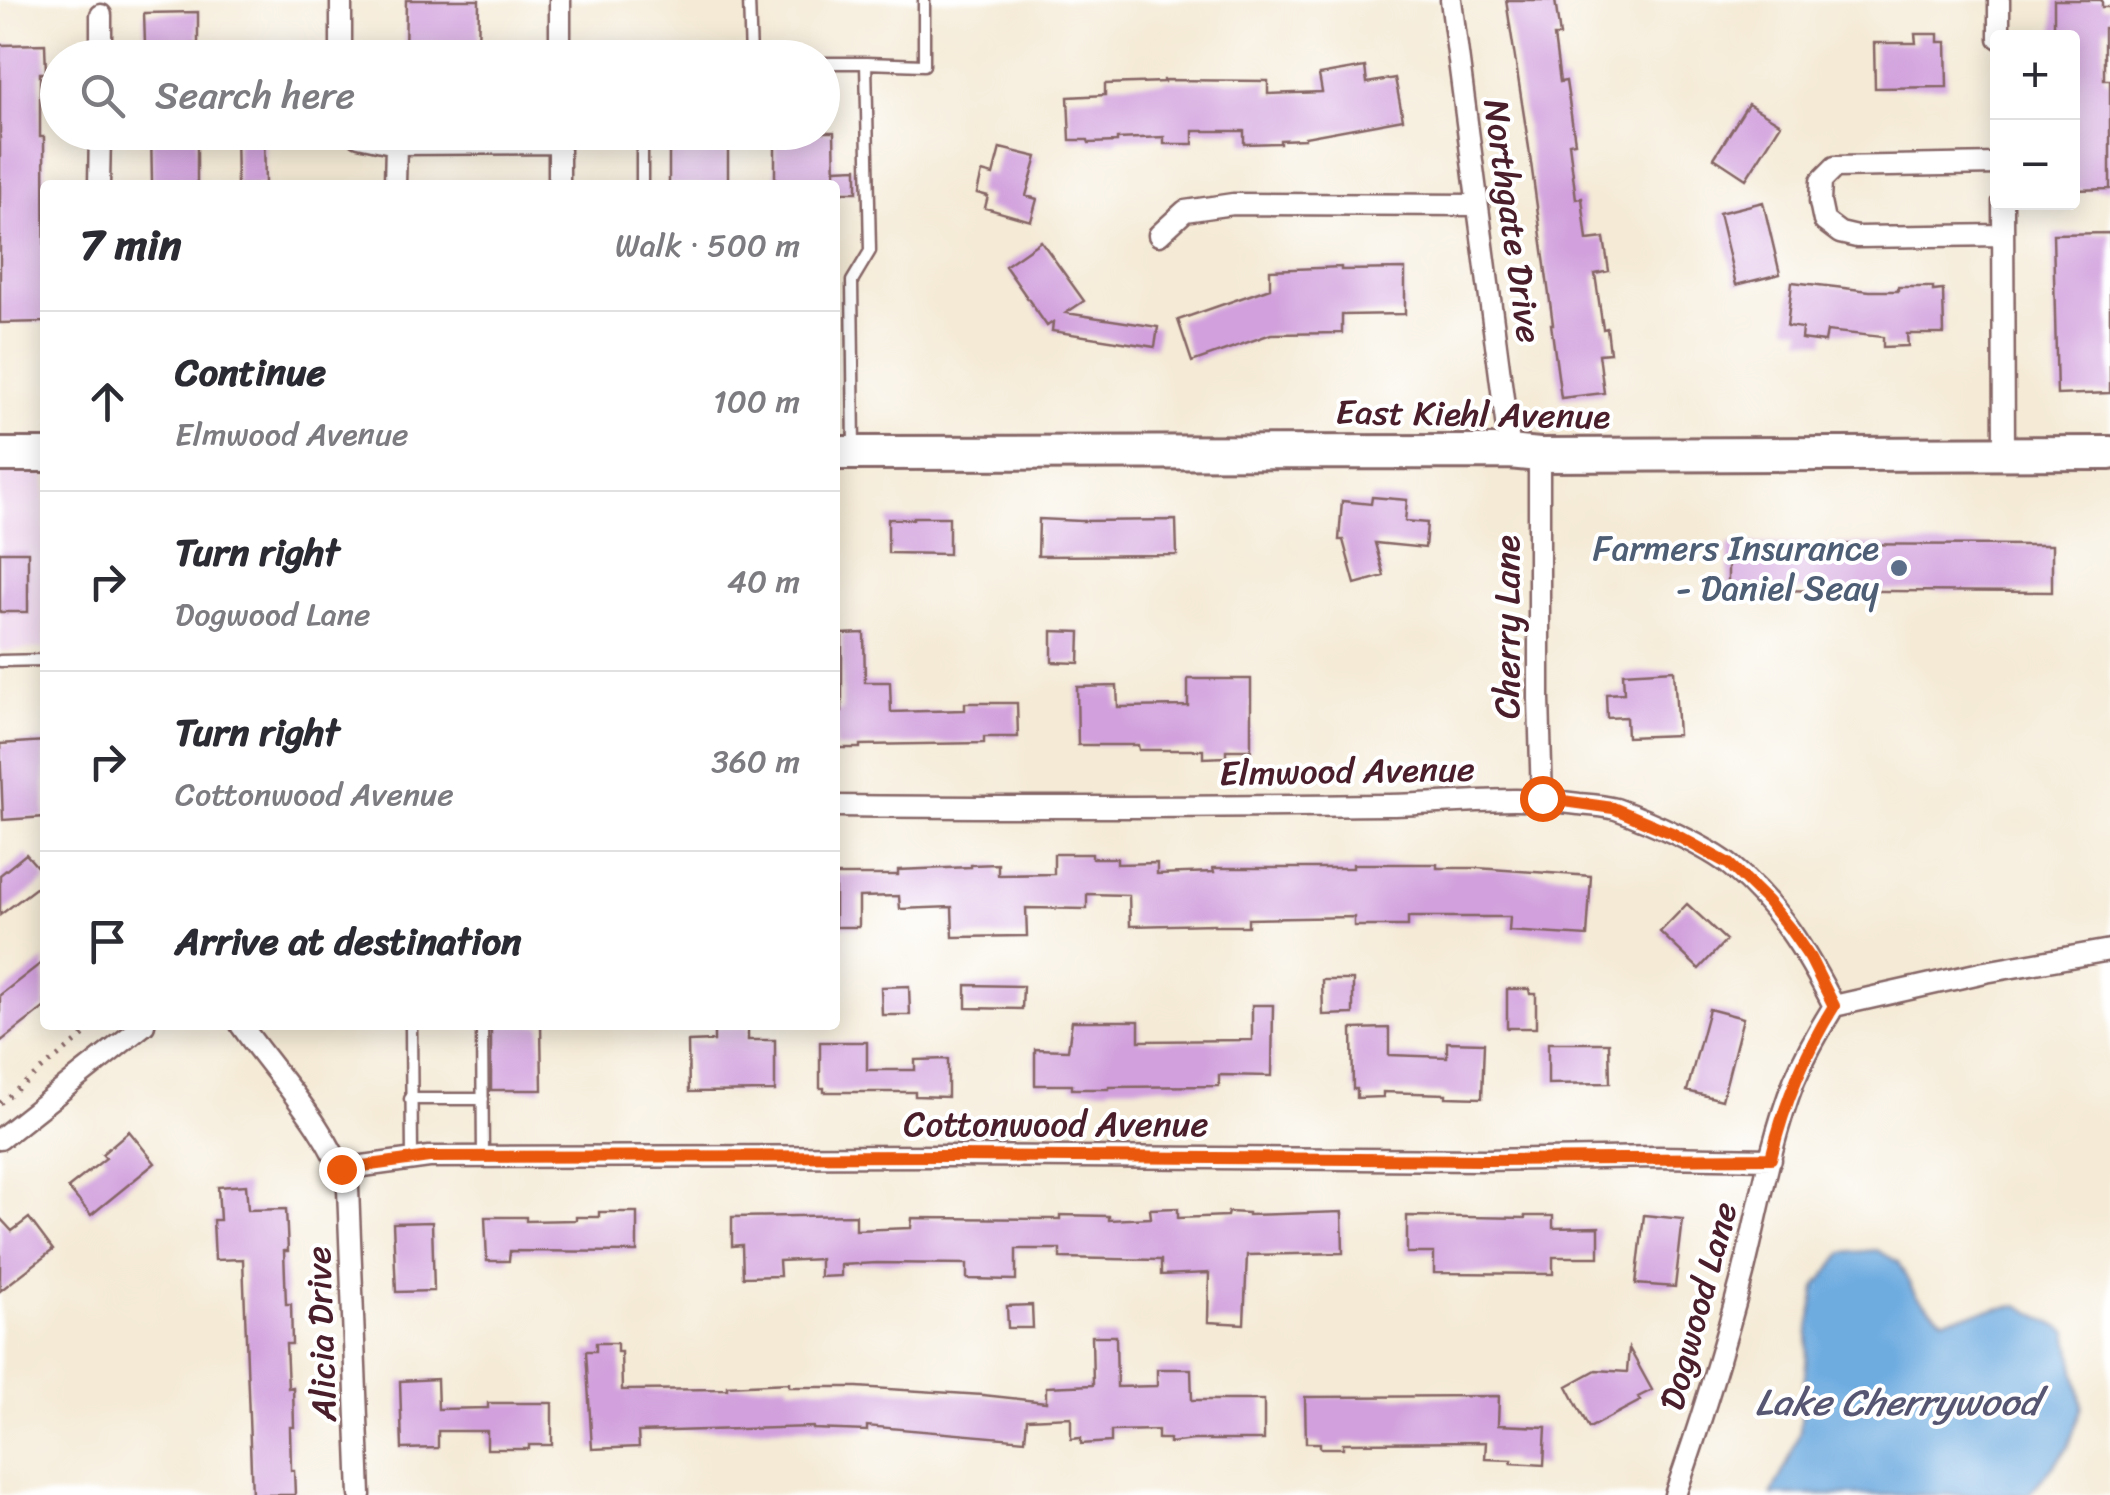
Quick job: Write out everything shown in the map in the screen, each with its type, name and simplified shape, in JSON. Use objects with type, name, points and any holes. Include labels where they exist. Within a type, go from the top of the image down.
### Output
[{"type":"main road","name":"East Kiehl Avenue","points":[[844,454],[2110,453]]},
{"type":"main road","points":[[0,454],[40,454]]},
{"type":"street","points":[[341,0],[341,40]]},
{"type":"street","points":[[560,0],[560,40]]},
{"type":"street","name":"Northgate Drive","points":[[1451,0],[1477,205],[1525,453]]},
{"type":"street","points":[[1998,0],[1999,30]]},
{"type":"street","points":[[101,15],[101,40]]},
{"type":"street","points":[[99,180],[100,150]]},
{"type":"street","points":[[395,180],[396,150]]},
{"type":"street","points":[[559,150],[559,180]]},
{"type":"street","points":[[1990,164],[1835,167],[1821,181],[1820,202],[1824,222],[1840,233],[1857,237],[2003,234]]},
{"type":"street","points":[[1159,235],[1185,212],[1232,204],[1477,205]]},
{"type":"street","points":[[2002,210],[2004,455]]},
{"type":"street","name":"Cherry Lane","points":[[1525,453],[1542,798]]},
{"type":"street","name":"Elmwood Avenue","points":[[840,806],[1377,805],[1542,798],[1613,808],[1672,833],[1729,864],[1790,929],[1834,1006]]},
{"type":"street","points":[[1834,1006],[1985,972],[2110,950]]},
{"type":"street","name":"Dogwood Lane","points":[[1675,1495],[1705,1412],[1778,1126],[1816,1034],[1834,1006]]},
{"type":"street","points":[[0,1139],[138,1030]]},
{"type":"street","name":"Alicia Drive","points":[[245,1030],[300,1102],[341,1169],[348,1188],[360,1495]]},
{"type":"street","name":"Cottonwood Avenue","points":[[341,1169],[483,1157],[1771,1158]]},
{"type":"lane","points":[[749,0],[750,40]]},
{"type":"lane","points":[[840,63],[924,65],[924,0]]},
{"type":"lane","points":[[844,454],[852,282],[870,251],[866,64]]},
{"type":"lane","points":[[642,150],[642,180]]},
{"type":"lane","points":[[0,661],[40,660]]},
{"type":"lane","points":[[410,1030],[412,1160]]},
{"type":"lane","points":[[482,1030],[483,1157]]},
{"type":"lane","points":[[410,1100],[483,1099]]},
{"type":"path","points":[[0,1103],[92,1030]]},
{"type":"shaded area","points":[[0,455],[40,455],[40,648],[0,651]]},
{"type":"water","name":"Lake Cherrywood","points":[[1877,1250],[1898,1262],[1916,1296],[1943,1319],[2018,1305],[2068,1332],[2082,1406],[2068,1448],[2028,1495],[1771,1495],[1800,1431],[1816,1287],[1843,1253]]},
{"type":"building","points":[[406,0],[479,0],[478,40],[405,40]]},
{"type":"building","points":[[1506,0],[1555,0],[1560,36],[1554,36],[1560,82],[1566,81],[1575,142],[1569,143],[1576,199],[1582,198],[1587,240],[1604,238],[1609,271],[1595,274],[1610,353],[1599,354],[1604,393],[1561,398]]},
{"type":"building","points":[[2054,0],[2102,0],[2102,7],[2110,7],[2110,28],[2104,28],[2104,80],[2110,80],[2110,189],[2080,190],[2080,30],[2054,30]]},
{"type":"building","points":[[198,12],[198,40],[145,40],[144,13]]},
{"type":"building","points":[[1915,34],[1938,34],[1938,42],[1946,42],[1947,87],[1875,88],[1874,43],[1916,43]]},
{"type":"building","points":[[40,44],[40,150],[44,150],[44,180],[40,180],[40,322],[0,323],[0,45]]},
{"type":"building","points":[[1365,67],[1367,83],[1395,78],[1403,119],[1280,143],[1244,144],[1244,131],[1193,131],[1193,144],[1164,144],[1164,137],[1089,143],[1070,140],[1068,97],[1105,95],[1105,84],[1268,81],[1268,94],[1322,92],[1319,75]]},
{"type":"building","points":[[1748,104],[1781,124],[1746,179],[1714,158]]},
{"type":"building","points":[[1000,148],[1037,157],[1026,196],[1037,199],[1031,221],[985,208],[988,196],[977,193],[982,172],[993,175]]},
{"type":"building","points":[[151,150],[197,150],[197,180],[152,180]]},
{"type":"building","points":[[236,150],[264,150],[265,180],[237,180]]},
{"type":"building","points":[[669,150],[728,150],[728,180],[669,180]]},
{"type":"building","points":[[775,150],[834,150],[835,180],[775,180]]},
{"type":"building","points":[[857,168],[857,192],[840,192],[835,169]]},
{"type":"building","points":[[1763,202],[1780,274],[1736,285],[1719,213]]},
{"type":"building","points":[[2110,233],[2110,393],[2057,395],[2053,234]]},
{"type":"building","points":[[1041,241],[1084,301],[1066,313],[1158,327],[1155,347],[1052,331],[1053,322],[1047,326],[1005,266]]},
{"type":"building","points":[[1405,269],[1405,314],[1342,315],[1342,333],[1271,334],[1192,362],[1178,320],[1270,288],[1270,270]]},
{"type":"building","points":[[1792,282],[1870,291],[1898,291],[1898,287],[1943,290],[1944,334],[1907,334],[1908,346],[1883,347],[1883,337],[1827,331],[1825,342],[1801,339],[1802,328],[1787,326]]},
{"type":"building","points":[[1372,497],[1407,500],[1405,521],[1427,523],[1425,548],[1375,543],[1384,576],[1355,584],[1343,540],[1339,540],[1342,501],[1371,504]]},
{"type":"building","points":[[949,517],[949,554],[888,553],[888,519]]},
{"type":"building","points":[[1039,519],[1176,520],[1177,555],[1038,556]]},
{"type":"building","points":[[1728,544],[2052,545],[2052,592],[1728,590]]},
{"type":"building","points":[[0,552],[28,552],[28,612],[0,612]]},
{"type":"building","points":[[1052,631],[1080,632],[1079,663],[1052,662]]},
{"type":"building","points":[[864,633],[865,682],[890,682],[891,712],[965,710],[965,703],[1017,703],[1018,737],[984,737],[984,743],[840,748],[842,634]]},
{"type":"building","points":[[1674,670],[1678,735],[1627,737],[1626,717],[1607,718],[1606,694],[1624,693],[1623,673]]},
{"type":"building","points":[[1188,679],[1251,679],[1251,750],[1226,750],[1226,757],[1203,758],[1203,750],[1078,745],[1077,687],[1117,686],[1118,707],[1188,706]]},
{"type":"building","points":[[40,741],[40,817],[3,820],[0,744]]},
{"type":"building","points":[[26,854],[40,870],[40,885],[0,915],[0,875]]},
{"type":"building","points":[[1054,854],[1092,854],[1092,858],[1117,858],[1117,864],[1157,863],[1157,874],[1214,872],[1213,868],[1437,864],[1437,868],[1591,876],[1587,936],[1509,931],[1510,917],[1408,917],[1408,926],[1354,926],[1354,917],[1248,919],[1248,926],[1130,926],[1129,895],[1087,894],[1087,909],[1026,908],[1027,936],[953,937],[952,907],[900,909],[899,896],[859,897],[859,927],[840,927],[840,875],[898,875],[898,870],[998,864],[998,875],[1054,874]]},
{"type":"building","points":[[1687,904],[1726,940],[1699,969],[1660,932]]},
{"type":"building","points":[[40,964],[40,1011],[0,1042],[0,995]]},
{"type":"building","points":[[1322,980],[1353,980],[1353,1014],[1323,1015]]},
{"type":"building","points":[[966,985],[1023,986],[1022,1009],[966,1008]]},
{"type":"building","points":[[909,986],[910,1015],[882,1015],[881,987]]},
{"type":"building","points":[[1507,989],[1529,989],[1530,994],[1536,994],[1536,1028],[1507,1028]]},
{"type":"building","points":[[1252,1005],[1273,1005],[1272,1076],[1219,1075],[1219,1086],[1072,1089],[1072,1085],[1035,1085],[1035,1049],[1068,1050],[1072,1021],[1139,1021],[1139,1041],[1252,1040]]},
{"type":"building","points":[[1709,1009],[1743,1018],[1722,1100],[1687,1091]]},
{"type":"building","points":[[1389,1028],[1389,1055],[1447,1057],[1447,1042],[1484,1043],[1482,1098],[1383,1092],[1383,1097],[1357,1098],[1357,1089],[1353,1089],[1352,1029]]},
{"type":"building","points":[[491,1030],[541,1030],[542,1090],[491,1090]]},
{"type":"building","points":[[714,1030],[748,1030],[748,1040],[775,1040],[775,1091],[689,1092],[688,1042],[714,1041]]},
{"type":"building","points":[[820,1042],[867,1042],[867,1070],[915,1070],[915,1060],[948,1059],[948,1097],[915,1096],[915,1092],[824,1092],[820,1088]]},
{"type":"building","points":[[1548,1043],[1609,1043],[1610,1083],[1548,1084]]},
{"type":"building","points":[[129,1131],[155,1163],[91,1215],[68,1188],[106,1158],[102,1154]]},
{"type":"building","points":[[246,1185],[248,1210],[286,1209],[286,1304],[291,1304],[292,1344],[286,1344],[288,1388],[293,1387],[294,1427],[290,1427],[295,1495],[252,1495],[243,1259],[215,1260],[213,1220],[220,1220],[218,1187]]},
{"type":"building","points":[[1178,1208],[1178,1218],[1227,1216],[1228,1212],[1342,1212],[1343,1253],[1247,1255],[1244,1324],[1208,1322],[1209,1273],[1161,1275],[1161,1260],[1060,1258],[1060,1249],[1016,1249],[1016,1280],[967,1279],[967,1264],[841,1265],[841,1276],[820,1277],[820,1259],[779,1261],[780,1276],[743,1277],[742,1245],[732,1246],[732,1217],[856,1215],[856,1230],[911,1228],[912,1218],[1060,1219],[1060,1215],[1109,1216],[1109,1220],[1151,1218],[1150,1209]]},
{"type":"building","points":[[599,1212],[637,1212],[637,1252],[510,1251],[509,1261],[487,1261],[485,1217],[576,1220],[599,1217]]},
{"type":"building","points":[[1644,1215],[1683,1219],[1675,1287],[1636,1284]]},
{"type":"building","points":[[1407,1216],[1553,1216],[1553,1228],[1599,1227],[1599,1257],[1553,1257],[1553,1274],[1434,1273],[1434,1253],[1407,1253]]},
{"type":"building","points":[[0,1218],[12,1231],[29,1218],[53,1250],[0,1291]]},
{"type":"building","points":[[432,1222],[434,1291],[396,1292],[393,1223]]},
{"type":"building","points":[[1032,1305],[1033,1328],[1008,1328],[1007,1306]]},
{"type":"building","points":[[1092,1336],[1116,1336],[1117,1387],[1157,1386],[1157,1369],[1191,1369],[1192,1400],[1264,1400],[1264,1440],[1169,1443],[1169,1439],[1158,1439],[1158,1430],[1111,1431],[1111,1442],[1081,1444],[1081,1438],[1071,1439],[1071,1417],[1027,1419],[1025,1440],[867,1426],[867,1431],[813,1427],[638,1432],[639,1447],[592,1449],[586,1351],[596,1351],[596,1343],[617,1343],[617,1352],[621,1352],[622,1390],[727,1389],[789,1383],[789,1387],[857,1387],[1046,1402],[1046,1387],[1093,1385]]},
{"type":"building","points":[[1629,1348],[1652,1390],[1638,1397],[1640,1401],[1589,1428],[1567,1386],[1596,1370],[1627,1372]]},
{"type":"building","points":[[437,1379],[438,1409],[488,1408],[488,1403],[552,1403],[552,1445],[487,1449],[487,1431],[438,1431],[438,1448],[402,1449],[400,1381]]},
{"type":"building","points":[[1499,1396],[1498,1425],[1546,1427],[1544,1465],[1485,1459],[1486,1442],[1343,1443],[1343,1448],[1320,1448],[1320,1443],[1306,1443],[1305,1397]]},
{"type":"place","name":"Farmers Insurance - Daniel Seay","points":[[1899,568]]},
{"type":"route","points":[[341,1169],[429,1157],[1771,1158],[1795,1080],[1834,1006],[1810,958],[1767,901],[1729,864],[1672,833],[1613,808],[1542,798]]}]
